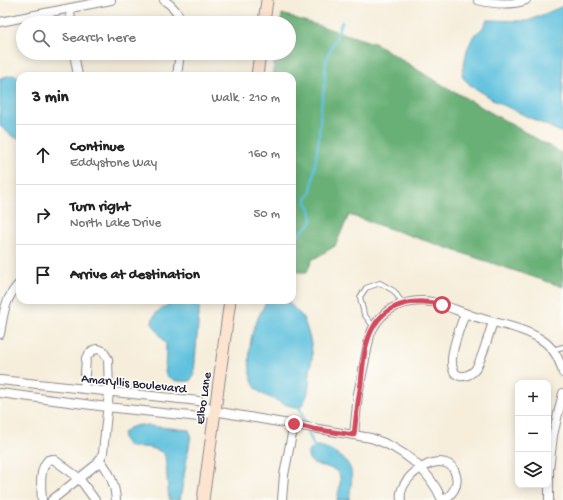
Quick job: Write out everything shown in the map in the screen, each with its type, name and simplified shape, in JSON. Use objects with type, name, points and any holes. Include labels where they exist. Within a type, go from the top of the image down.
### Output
[{"type":"street","points":[[30,16],[112,0]]},
{"type":"street","points":[[164,0],[179,16]]},
{"type":"street","points":[[265,16],[267,0]]},
{"type":"street","points":[[478,0],[500,4],[511,4],[526,0]]},
{"type":"street","points":[[70,8],[70,16]]},
{"type":"street","points":[[0,22],[16,19]]},
{"type":"street","points":[[75,60],[77,72]]},
{"type":"street","points":[[178,72],[179,60]]},
{"type":"street","points":[[258,72],[259,60]]},
{"type":"street","points":[[0,334],[3,314],[8,299],[16,288]]},
{"type":"street","points":[[354,435],[367,344],[373,326],[386,312],[403,304],[412,302],[432,302],[535,336],[543,341],[552,350],[560,361],[563,374]]},
{"type":"street","name":"Elbo Lane","points":[[203,500],[229,304]]},
{"type":"street","points":[[465,313],[452,357],[454,372],[461,376],[467,376],[474,372],[479,365],[493,322]]},
{"type":"street","points":[[52,500],[100,460],[103,453],[109,392],[108,359],[106,354],[98,349],[93,350],[86,358],[84,389]]},
{"type":"street","name":"Amaryllis Boulevard","points":[[0,380],[199,401],[214,411]]},
{"type":"street","name":"Amaryllis Boulevard","points":[[0,393],[199,417],[214,411]]},
{"type":"street","points":[[549,500],[549,470],[553,435],[563,393]]},
{"type":"street","points":[[214,411],[371,438],[392,446],[421,469],[435,486],[443,500],[452,493],[457,482],[455,472],[448,464],[438,462],[427,465],[421,469],[406,480],[401,491],[401,500]]},
{"type":"street","points":[[282,500],[284,475],[294,424]]},
{"type":"street","points":[[42,500],[41,483],[44,463],[53,459],[79,478],[95,500]]},
{"type":"street","points":[[100,460],[107,469],[112,480],[116,500]]},
{"type":"lane","points":[[373,326],[364,314],[360,297],[366,288],[380,283],[394,291],[403,304]]},
{"type":"lane","points":[[552,350],[563,347]]},
{"type":"green space","points":[[296,18],[377,44],[429,77],[563,154],[563,287],[349,215],[335,246],[312,260],[307,272],[296,272],[296,72],[273,72],[275,60],[296,60]]},
{"type":"water","points":[[563,6],[563,133],[495,101],[469,84],[464,79],[462,74],[467,50],[474,35],[482,29],[487,20],[528,21]]},
{"type":"water","points":[[12,75],[16,76],[16,138],[0,126],[0,78]]},
{"type":"water","points":[[169,304],[200,304],[194,374],[190,381],[177,381],[166,376],[166,344],[152,323],[155,315]]},
{"type":"water","points":[[265,304],[290,304],[303,318],[310,339],[312,358],[306,399],[300,407],[287,405],[264,395],[253,383],[249,359],[252,334]]},
{"type":"water","points":[[140,425],[189,430],[191,435],[180,500],[169,500],[165,455],[153,449],[144,447],[130,447],[123,439],[124,432],[130,428]]},
{"type":"water","points":[[316,446],[321,446],[332,451],[347,462],[350,467],[352,478],[349,500],[337,500],[340,486],[340,478],[338,473],[334,470],[317,465],[309,458],[308,452]]},
{"type":"waterway","points":[[296,237],[312,221],[310,209],[306,199],[311,192],[319,137],[326,61],[342,22]]},
{"type":"waterway","points":[[299,406],[314,447],[317,449]]},
{"type":"route","points":[[294,424],[313,429],[354,435],[358,394],[367,344],[373,326],[386,312],[403,304],[412,302],[432,302],[442,305]]}]
